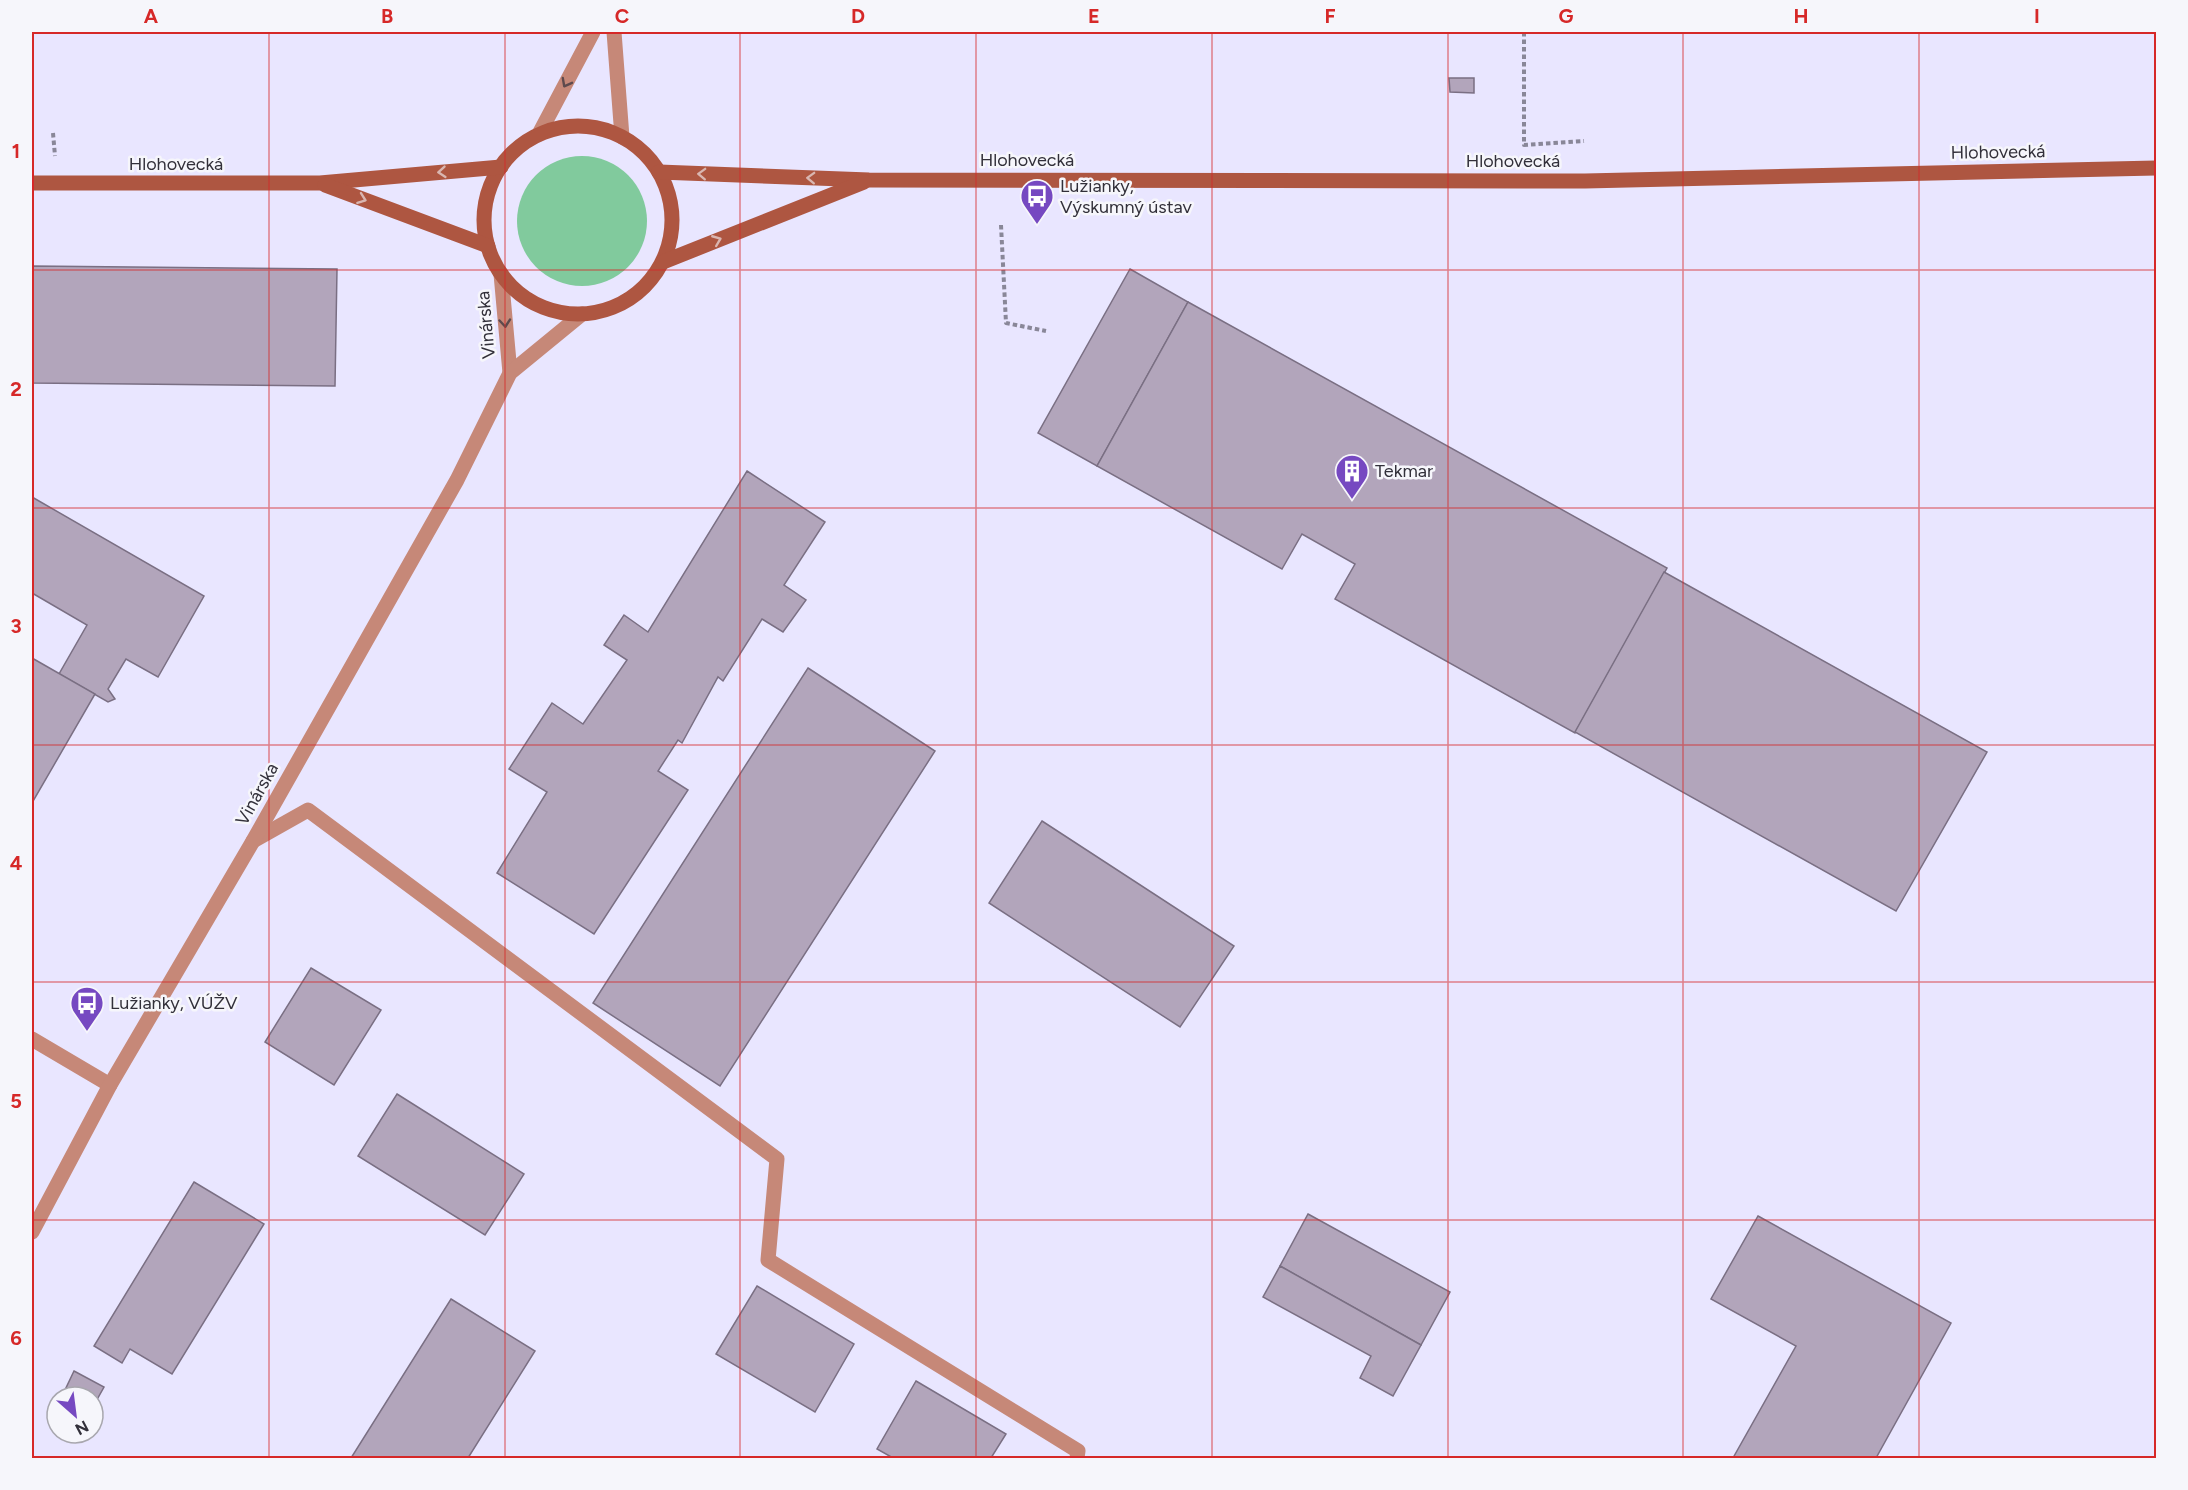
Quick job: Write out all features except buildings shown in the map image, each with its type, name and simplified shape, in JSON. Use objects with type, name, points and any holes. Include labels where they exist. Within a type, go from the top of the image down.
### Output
[{"type":"main road","points":[[581,126],[595,127],[622,137],[643,152],[659,172],[667,189],[672,216],[669,244],[663,262],[646,285],[627,300],[606,310],[566,314],[536,304],[523,296],[501,274],[488,246],[485,233],[485,205],[493,179],[518,148],[539,134],[581,126]]},
{"type":"main road","name":"Hlohovecká","points":[[32,183],[320,183],[501,167]]},
{"type":"main road","name":"Hlohovecká","points":[[659,172],[869,180],[1585,181],[2157,168]]},
{"type":"main road","name":"Hlohovecká","points":[[663,262],[869,180]]},
{"type":"main road","name":"Hlohovecká","points":[[320,183],[488,246]]},
{"type":"street","points":[[539,134],[593,32]]},
{"type":"street","points":[[614,32],[622,137]]},
{"type":"street","name":"Vinárska","points":[[501,274],[510,373]]},
{"type":"street","name":"Vinárska","points":[[32,1232],[110,1085],[253,841],[457,480],[510,373],[582,314]]},
{"type":"street","points":[[253,841],[308,810],[777,1159],[768,1260],[1078,1451],[1077,1458]]},
{"type":"street","points":[[32,1039],[110,1085]]},
{"type":"path","points":[[1524,32],[1524,145],[1584,141]]},
{"type":"path","points":[[1001,225],[1006,323],[1046,331]]},
{"type":"green space","points":[[582,156],[607,161],[628,175],[642,196],[647,221],[642,246],[628,267],[607,281],[582,286],[557,281],[536,267],[522,246],[517,221],[522,196],[536,175],[557,161]]},
{"type":"place","name":"Lužianky, Výskumný ústav","points":[[1037,225]]},
{"type":"place","name":"Tekmar","points":[[1352,500]]},
{"type":"place","name":"Lužianky, VÚŽV","points":[[87,1032]]}]
